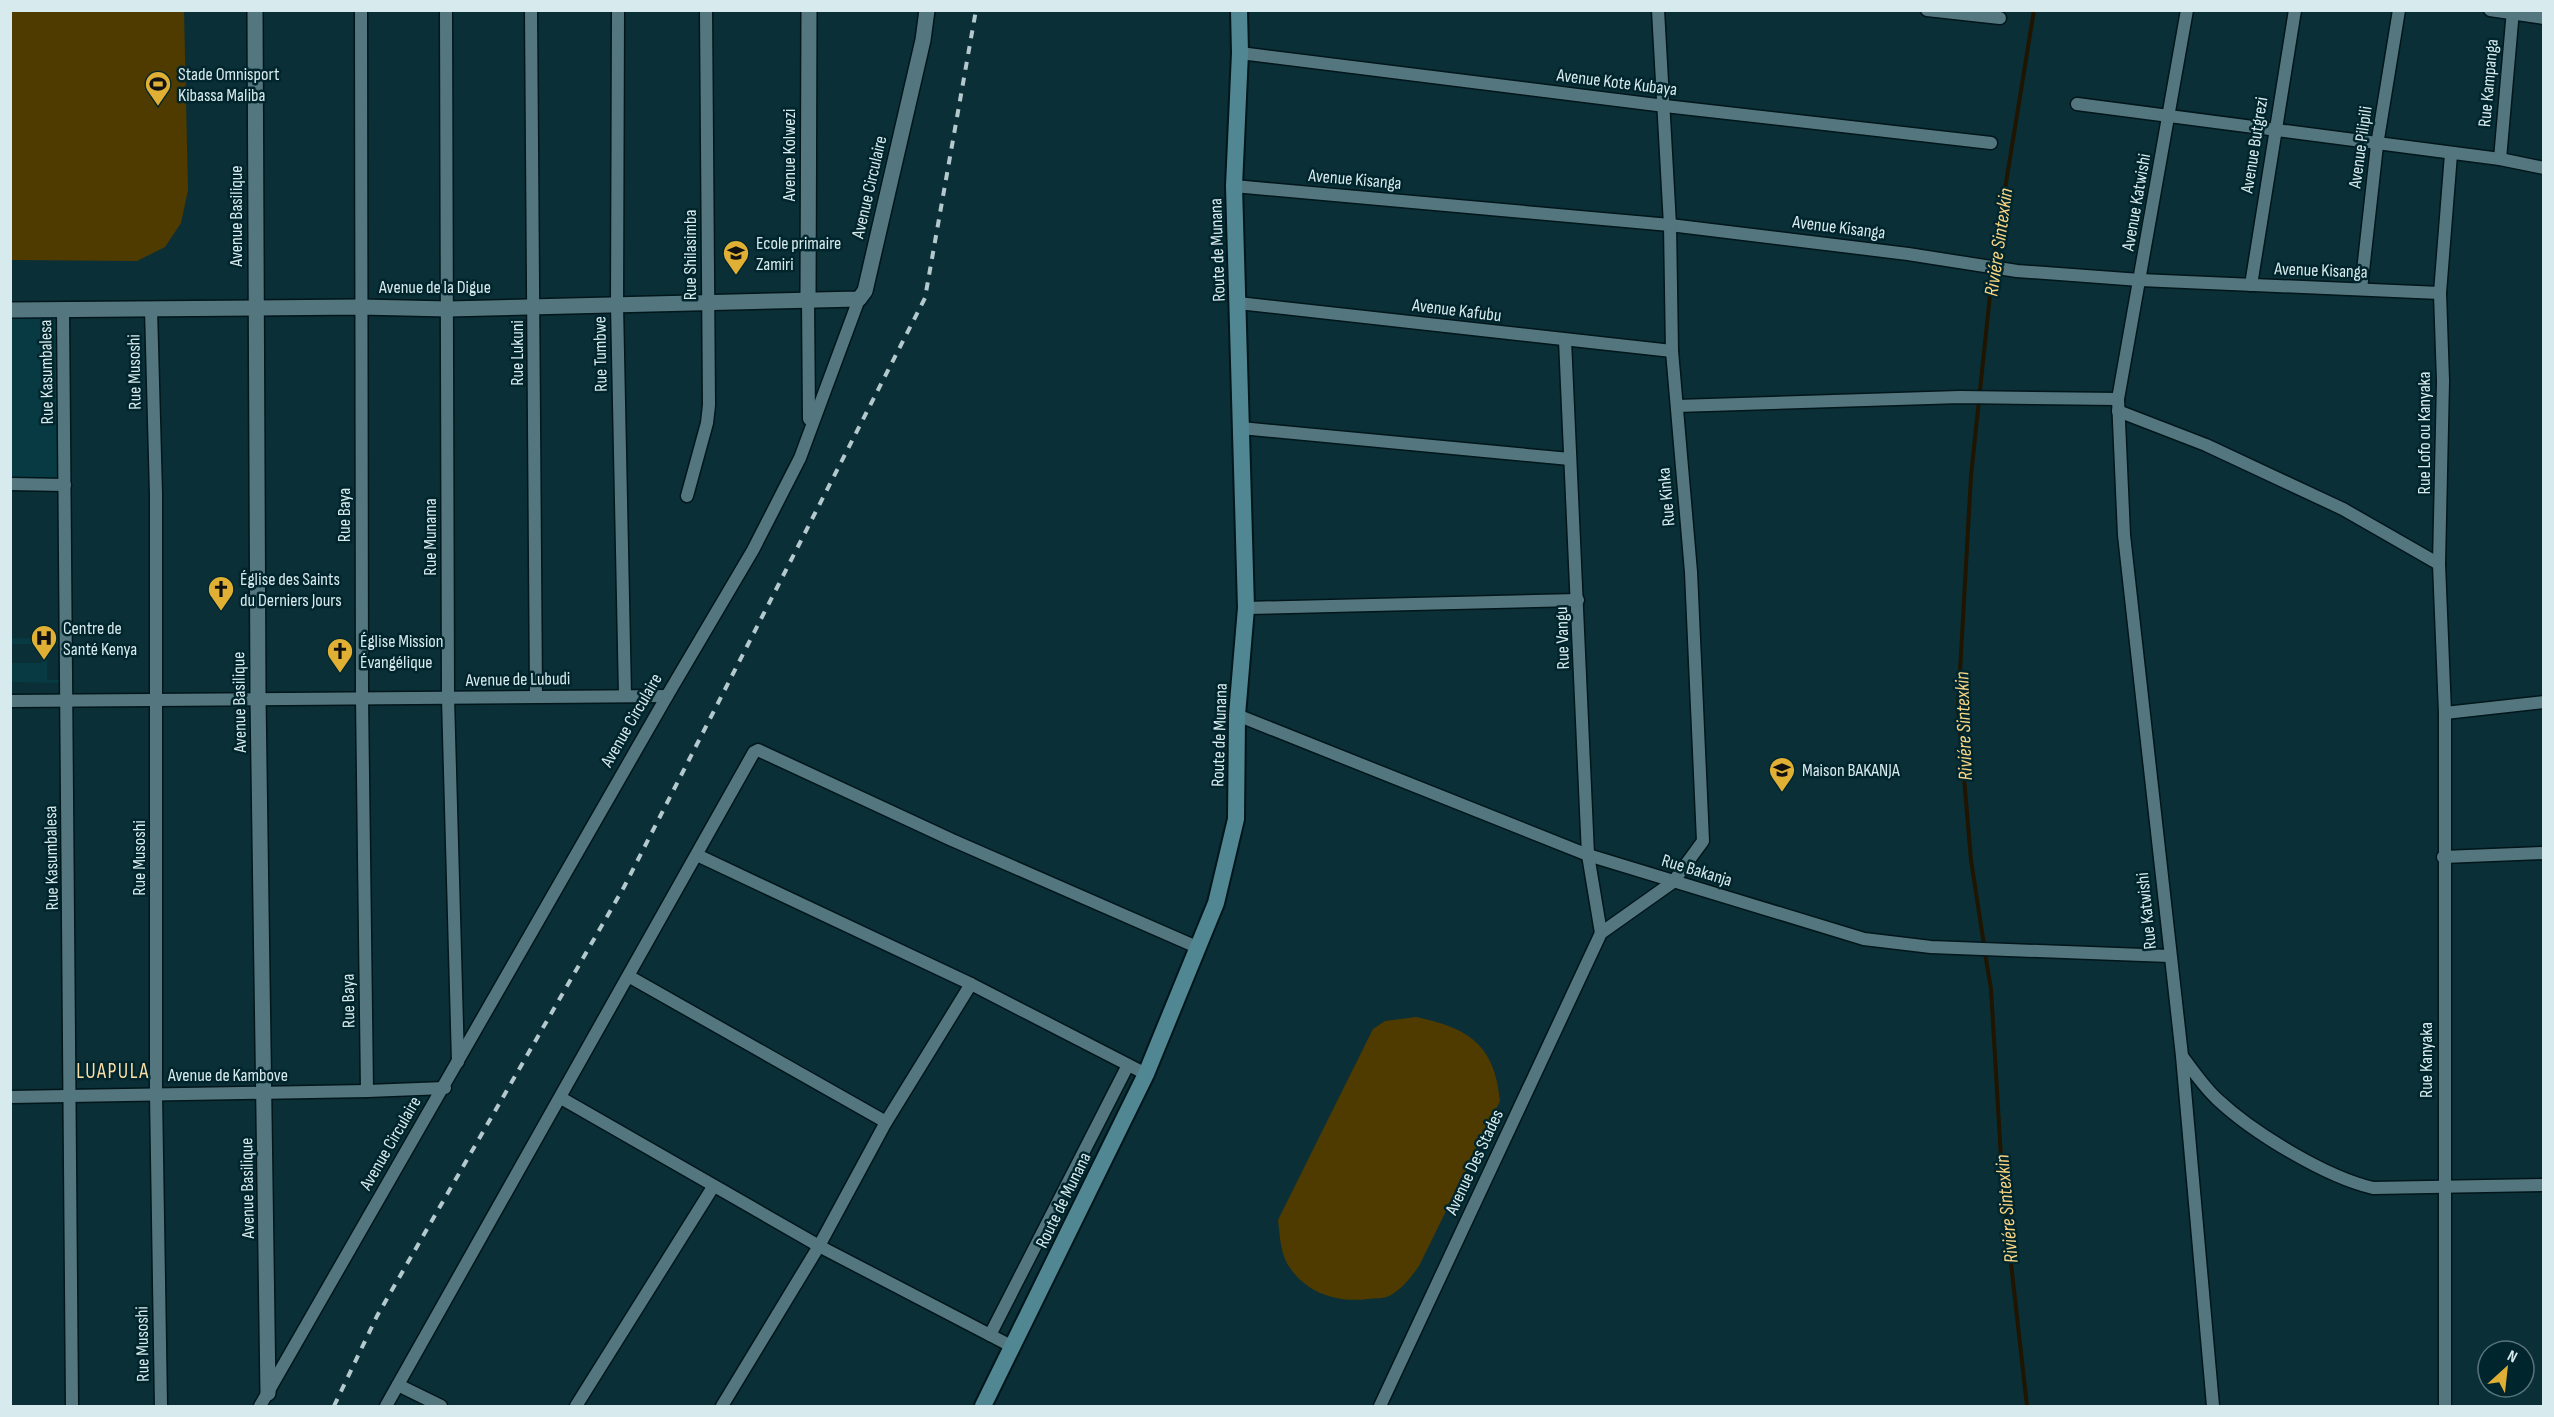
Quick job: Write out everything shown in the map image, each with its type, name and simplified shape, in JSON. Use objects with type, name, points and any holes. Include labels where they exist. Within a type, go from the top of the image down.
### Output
[{"type":"main road","name":"Route de Munana","points":[[987,1405],[1146,1074],[1199,948],[1221,884],[1236,819],[1237,715],[1246,608],[1234,186],[1240,53],[1239,10]]},
{"type":"street","name":"Avenue Basilique","points":[[255,10],[258,698],[268,1393]]},
{"type":"street","name":"Rue Baya","points":[[361,10],[362,697],[367,1091]]},
{"type":"street","name":"Rue Munama","points":[[446,10],[447,698],[458,1063]]},
{"type":"street","name":"Rue Lukuni","points":[[531,10],[535,305],[536,695]]},
{"type":"street","name":"Rue Tumbwe","points":[[618,10],[617,305],[625,696]]},
{"type":"street","name":"Rue Shilasimba","points":[[687,496],[707,423],[706,10]]},
{"type":"street","name":"Avenue Kolwezi","points":[[808,301],[809,10]]},
{"type":"street","name":"Avenue Circulaire","points":[[260,1407],[753,550],[800,458],[809,427],[859,299],[865,291],[923,40],[927,10]]},
{"type":"street","name":"Rue Kinka","points":[[1601,933],[1673,882],[1703,841],[1704,829],[1691,572],[1672,351],[1670,225],[1658,10]]},
{"type":"street","points":[[1927,10],[2000,18]]},
{"type":"street","name":"Avenue Katwishi","points":[[2118,405],[2187,10]]},
{"type":"street","name":"Avenue Butgrezi","points":[[2251,285],[2274,129],[2295,10]]},
{"type":"street","name":"Avenue Pilipili","points":[[2361,289],[2377,145],[2399,10]]},
{"type":"street","points":[[2490,10],[2544,18]]},
{"type":"street","name":"Rue Kampanga","points":[[2499,159],[2513,12]]},
{"type":"street","name":"Avenue Kote Kubaya","points":[[1240,53],[1665,106],[1991,143]]},
{"type":"street","points":[[2077,104],[2274,129],[2377,145],[2499,159],[2544,168]]},
{"type":"street","name":"Rue Lofo ou Kanyaka","points":[[2445,713],[2439,564],[2443,393],[2440,293],[2451,154]]},
{"type":"street","name":"Avenue Kisanga","points":[[1234,186],[1670,225],[1908,254],[2017,271],[2140,280],[2440,293]]},
{"type":"street","name":"Avenue de la Digue","points":[[10,310],[361,307],[448,309],[535,305],[859,299]]},
{"type":"street","points":[[808,301],[809,427]]},
{"type":"street","name":"Avenue Kafubu","points":[[1239,303],[1672,351]]},
{"type":"street","name":"Rue Musoshi","points":[[151,309],[157,699],[156,1094],[161,1407]]},
{"type":"street","name":"Rue Kasumbalesa","points":[[63,310],[72,1407]]},
{"type":"street","name":"Rue Vangu","points":[[1565,340],[1588,855],[1601,933]]},
{"type":"street","points":[[1677,405],[1949,397],[2118,405],[2343,508],[2439,564]]},
{"type":"street","name":"Rue Katwishi","points":[[2118,405],[2124,535],[2169,956],[2182,1056],[2213,1407]]},
{"type":"street","points":[[1241,428],[1570,459]]},
{"type":"street","points":[[10,484],[65,485]]},
{"type":"street","points":[[1246,608],[1578,600]]},
{"type":"street","name":"Avenue de Lubudi","points":[[10,700],[667,696]]},
{"type":"street","points":[[2445,713],[2544,702]]},
{"type":"street","name":"Rue Kanyaka","points":[[2445,713],[2445,1407]]},
{"type":"street","name":"Rue Bakanja","points":[[1237,715],[1588,855],[1864,939],[1920,946],[2169,956]]},
{"type":"street","points":[[386,1407],[630,977],[754,752],[764,750],[952,840],[1199,948]]},
{"type":"street","points":[[2444,857],[2544,853]]},
{"type":"street","points":[[697,855],[971,984],[1146,1074]]},
{"type":"street","name":"Avenue Des Stades","points":[[1380,1407],[1601,933]]},
{"type":"street","points":[[630,977],[886,1122]]},
{"type":"street","points":[[722,1407],[819,1246],[886,1122],[971,984]]},
{"type":"street","points":[[2182,1056],[2218,1100],[2300,1157],[2341,1177],[2373,1188],[2544,1185]]},
{"type":"street","points":[[990,1335],[1128,1065]]},
{"type":"street","name":"Avenue de Kambove","points":[[10,1097],[265,1094],[445,1088]]},
{"type":"street","points":[[561,1098],[819,1246],[1013,1347]]},
{"type":"street","points":[[576,1407],[713,1187]]},
{"type":"street","points":[[398,1384],[441,1407]]},
{"type":"shaded area","points":[[11,10],[184,11],[188,190],[181,223],[165,247],[137,261],[11,260]]},
{"type":"shaded area","points":[[10,315],[59,315],[59,481],[11,483]]},
{"type":"shaded area","name":"Centre de Santé Kenya","points":[[11,638],[62,639],[63,683],[11,682],[11,663],[42,663],[42,660],[47,660],[47,680],[62,680],[62,644],[11,644]]},
{"type":"shaded area","points":[[1416,1017],[1451,1027],[1476,1042],[1492,1066],[1500,1101],[1419,1266],[1410,1278],[1386,1297],[1356,1300],[1323,1294],[1304,1283],[1288,1265],[1282,1249],[1278,1220],[1373,1029],[1385,1021]]},
{"type":"waterway","name":"Riviére Sintexkin","points":[[1984,945],[1971,860],[1958,707],[1971,476],[1994,257],[2034,10]]},
{"type":"waterway","name":"Riviére Sintexkin","points":[[1985,953],[1991,989],[2003,1192],[2027,1406]]},
{"type":"railway","points":[[334,1406],[377,1316],[624,887],[925,298],[976,10]]},
{"type":"place","name":"Stade Omnisport Kibassa Maliba","points":[[158,107]]},
{"type":"place","name":"Ecole primaire Zamiri","points":[[736,276]]},
{"type":"place","name":"Église des Saints du Derniers Jours","points":[[221,612]]},
{"type":"place","name":"Centre de Santé Kenya","points":[[44,661]]},
{"type":"place","name":"Église Mission Évangélique","points":[[340,674]]},
{"type":"place","name":"Maison BAKANJA","points":[[1782,793]]},
{"type":"district","name":"LUAPULA","points":[[113,1071]]}]
